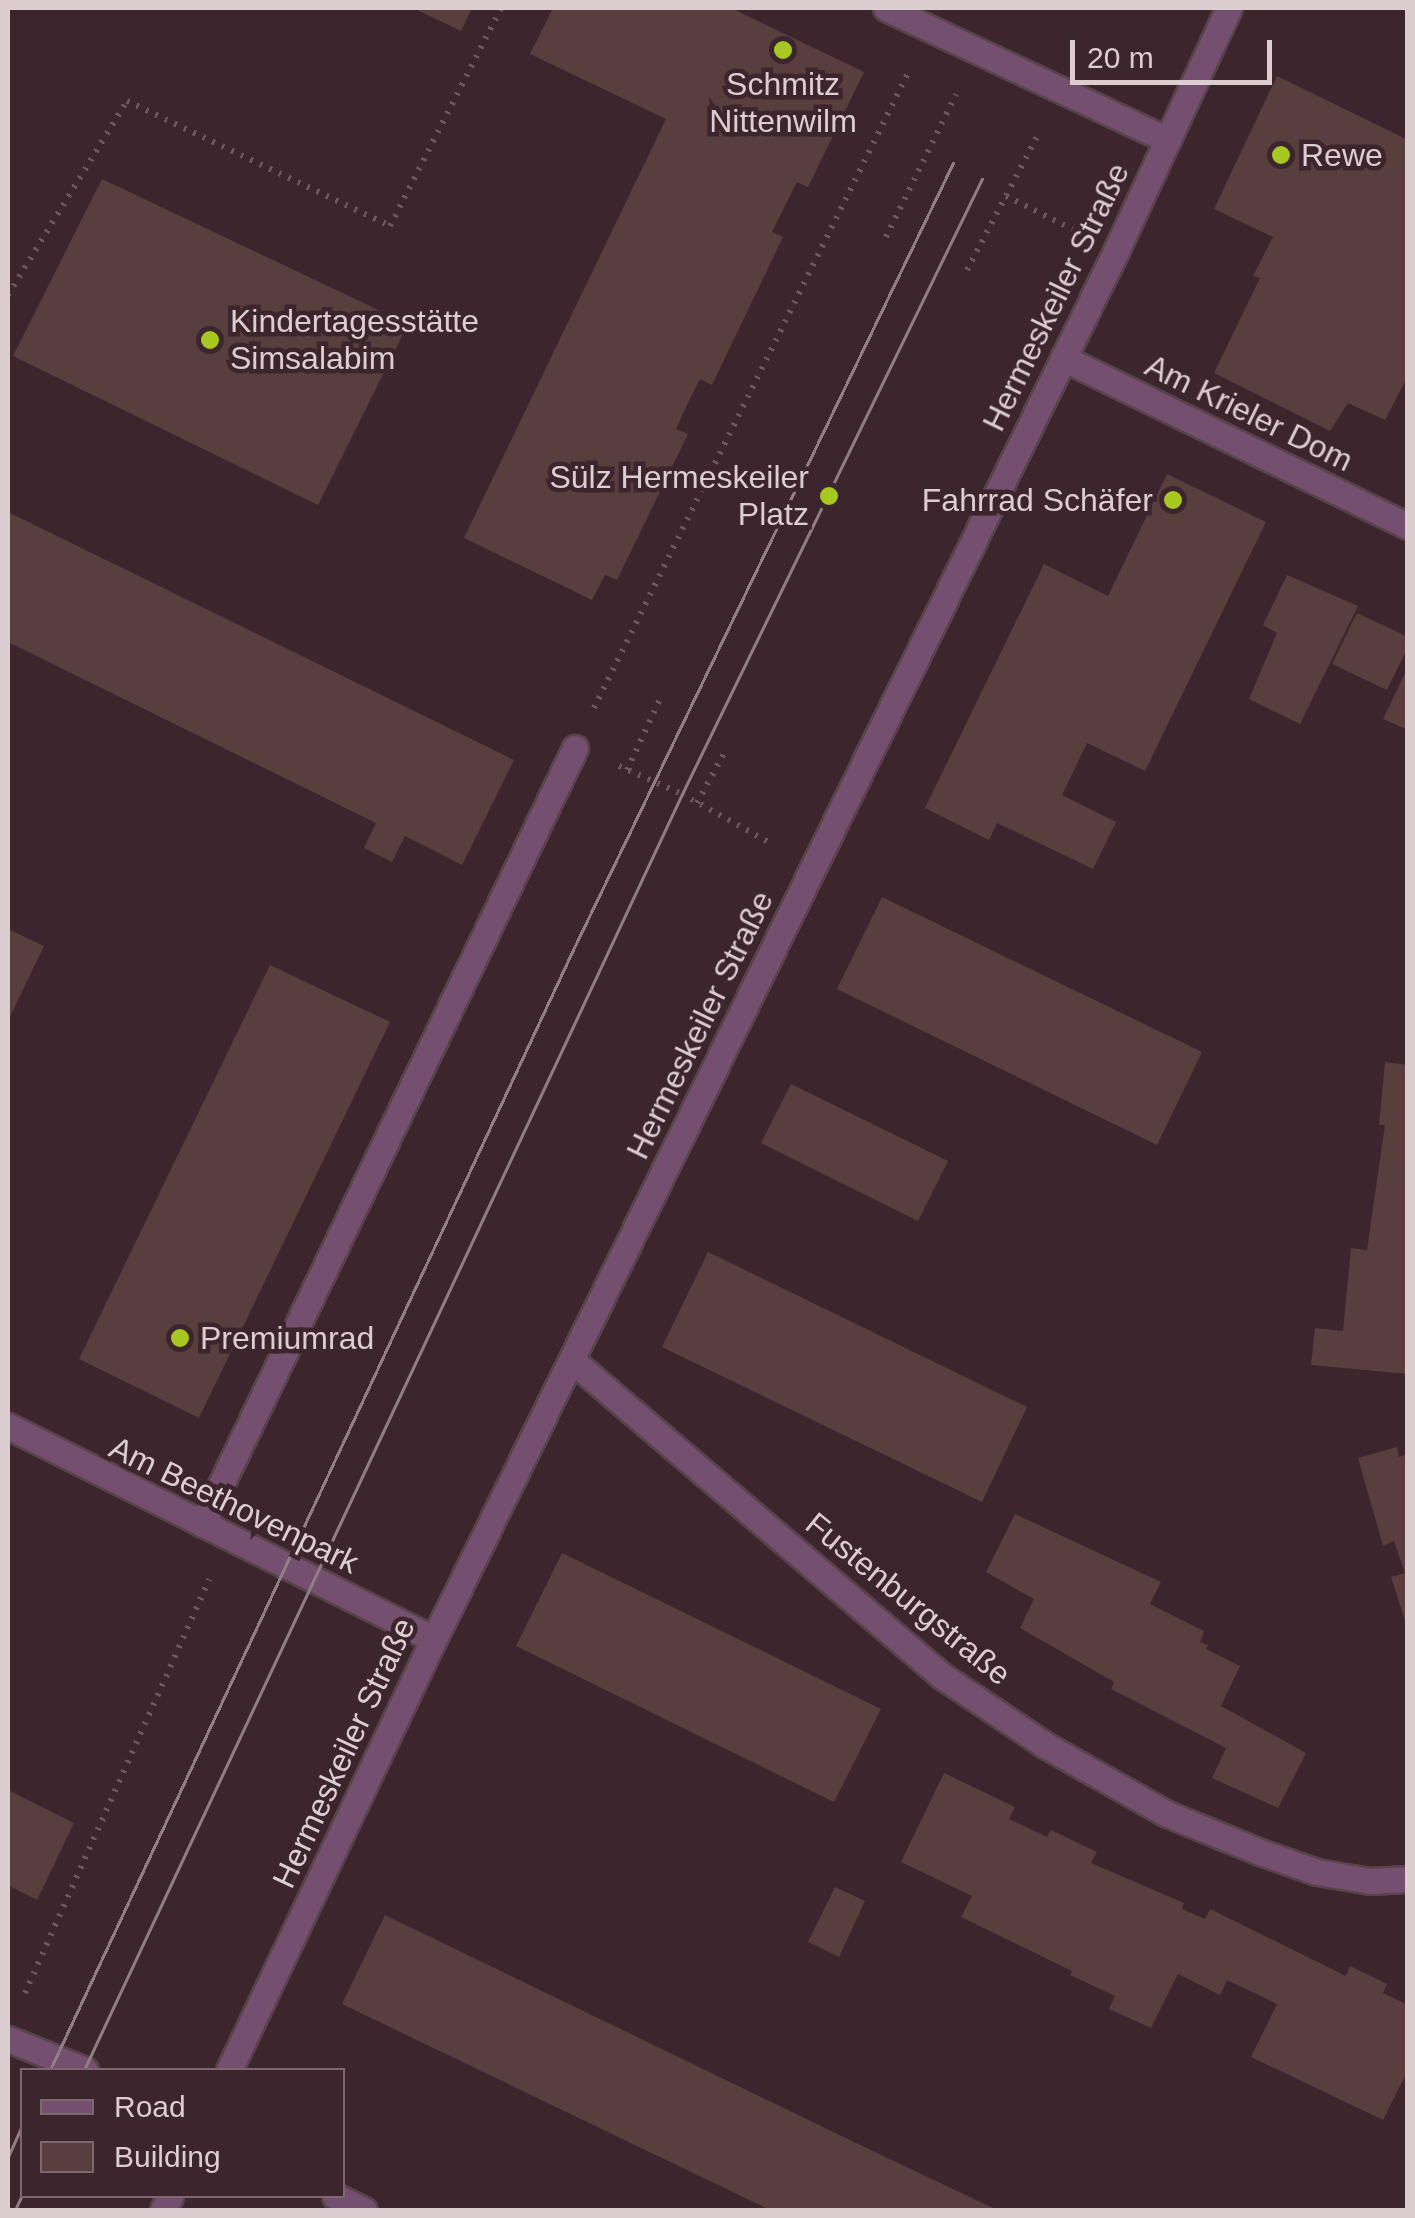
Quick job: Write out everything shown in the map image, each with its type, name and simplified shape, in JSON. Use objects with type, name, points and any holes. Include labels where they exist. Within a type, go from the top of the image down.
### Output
[{"type":"street","points":[[886,8],[1168,140]]},
{"type":"street","name":"Hermeskeiler Straße","points":[[230,2068],[434,1639],[1116,251],[1229,8]]},
{"type":"street","name":"Am Krieler Dom","points":[[1062,358],[1408,526]]},
{"type":"street","points":[[202,1524],[574,748]]},
{"type":"street","name":"Fustenburgstraße","points":[[573,1361],[942,1676],[1045,1744],[1166,1813],[1260,1852],[1317,1872],[1370,1881],[1408,1880]]},
{"type":"street","name":"Am Beethovenpark","points":[[8,1426],[434,1639]]},
{"type":"street","points":[[8,2040],[80,2068]]},
{"type":"street","points":[[340,2198],[364,2210]]},
{"type":"path","points":[[8,296],[127,101],[390,226],[501,8]]},
{"type":"path","points":[[574,748],[929,30]]},
{"type":"path","points":[[886,236],[976,52]]},
{"type":"path","points":[[967,270],[1060,92]]},
{"type":"path","points":[[1006,196],[1116,251]]},
{"type":"path","points":[[661,697],[627,770],[813,866]]},
{"type":"path","points":[[696,803],[727,748]]},
{"type":"path","points":[[23,1998],[228,1537]]},
{"type":"building","points":[[413,8],[472,8],[461,31]]},
{"type":"building","points":[[553,8],[731,8],[864,72],[808,187],[797,182],[772,232],[783,237],[712,385],[700,379],[688,403],[676,429],[688,434],[617,580],[605,575],[592,600],[464,538],[666,119],[530,54]]},
{"type":"building","points":[[1277,76],[1408,140],[1408,376],[1385,420],[1348,403],[1330,431],[1214,373],[1260,278],[1253,276],[1273,237],[1214,209]]},
{"type":"building","name":"Kindertagesstätte Simsalabim","points":[[102,179],[408,324],[318,505],[13,356]]},
{"type":"building","points":[[1167,474],[1266,522],[1145,771],[1087,743],[1062,795],[1116,822],[1093,869],[997,823],[989,840],[925,808],[1044,564],[1108,596]]},
{"type":"building","points":[[8,512],[514,760],[462,865],[405,836],[392,862],[364,848],[376,823],[8,642]]},
{"type":"building","points":[[1287,575],[1358,606],[1300,724],[1249,699],[1277,633],[1263,625]]},
{"type":"building","points":[[1357,613],[1408,637],[1408,647],[1387,690],[1332,664]]},
{"type":"building","points":[[1408,667],[1408,730],[1383,719]]},
{"type":"building","points":[[882,897],[1202,1052],[1157,1145],[837,989]]},
{"type":"building","points":[[8,929],[44,946],[8,1021]]},
{"type":"building","points":[[270,965],[390,1022],[199,1418],[79,1359]]},
{"type":"building","points":[[1385,1062],[1408,1065],[1408,1374],[1311,1365],[1315,1328],[1343,1331],[1351,1248],[1367,1250],[1385,1125],[1379,1125]]},
{"type":"building","points":[[791,1084],[948,1161],[918,1221],[761,1143]]},
{"type":"building","points":[[708,1252],[1027,1407],[982,1502],[662,1347]]},
{"type":"building","points":[[1397,1447],[1399,1457],[1408,1454],[1407,1627],[1391,1577],[1405,1573],[1394,1541],[1383,1546],[1358,1458]]},
{"type":"building","points":[[1015,1514],[1161,1582],[1150,1604],[1204,1631],[1200,1642],[1208,1645],[1206,1649],[1240,1666],[1221,1706],[1306,1753],[1278,1808],[1212,1778],[1226,1748],[1111,1689],[1114,1682],[1020,1628],[1034,1599],[986,1572]]},
{"type":"building","points":[[562,1553],[881,1709],[834,1802],[516,1646]]},
{"type":"building","points":[[944,1773],[1015,1807],[1009,1819],[1047,1837],[1051,1830],[1097,1852],[1091,1863],[1184,1903],[1182,1909],[1205,1919],[1210,1909],[1346,1976],[1350,1966],[1387,1984],[1383,1993],[1408,2005],[1408,2070],[1383,2120],[1251,2057],[1277,2004],[1227,1980],[1220,1995],[1178,1974],[1151,2028],[1109,2009],[1115,1996],[961,1917],[972,1896],[901,1862]]},
{"type":"building","points":[[8,1790],[74,1823],[37,1900],[8,1885]]},
{"type":"building","points":[[835,1887],[865,1901],[839,1957],[808,1942]]},
{"type":"building","points":[[385,1915],[997,2210],[770,2210],[342,2004]]},
{"type":"tram line","points":[[51,2068],[571,954],[953,163]]},
{"type":"tram line","points":[[85,2068],[682,794],[982,179]]},
{"type":"tram line","points":[[8,2157],[20,2130]]},
{"type":"tram line","points":[[15,2210],[21,2198]]},
{"type":"place","name":"Schmitz Nittenwilm","points":[[783,50]]},
{"type":"place","name":"Rewe","points":[[1281,155]]},
{"type":"place","name":"Kindertagesstätte Simsalabim","points":[[210,340]]},
{"type":"place","name":"Sülz Hermeskeiler Platz","points":[[829,496]]},
{"type":"place","name":"Fahrrad Schäfer","points":[[1173,500]]},
{"type":"place","name":"Premiumrad","points":[[180,1338]]}]
